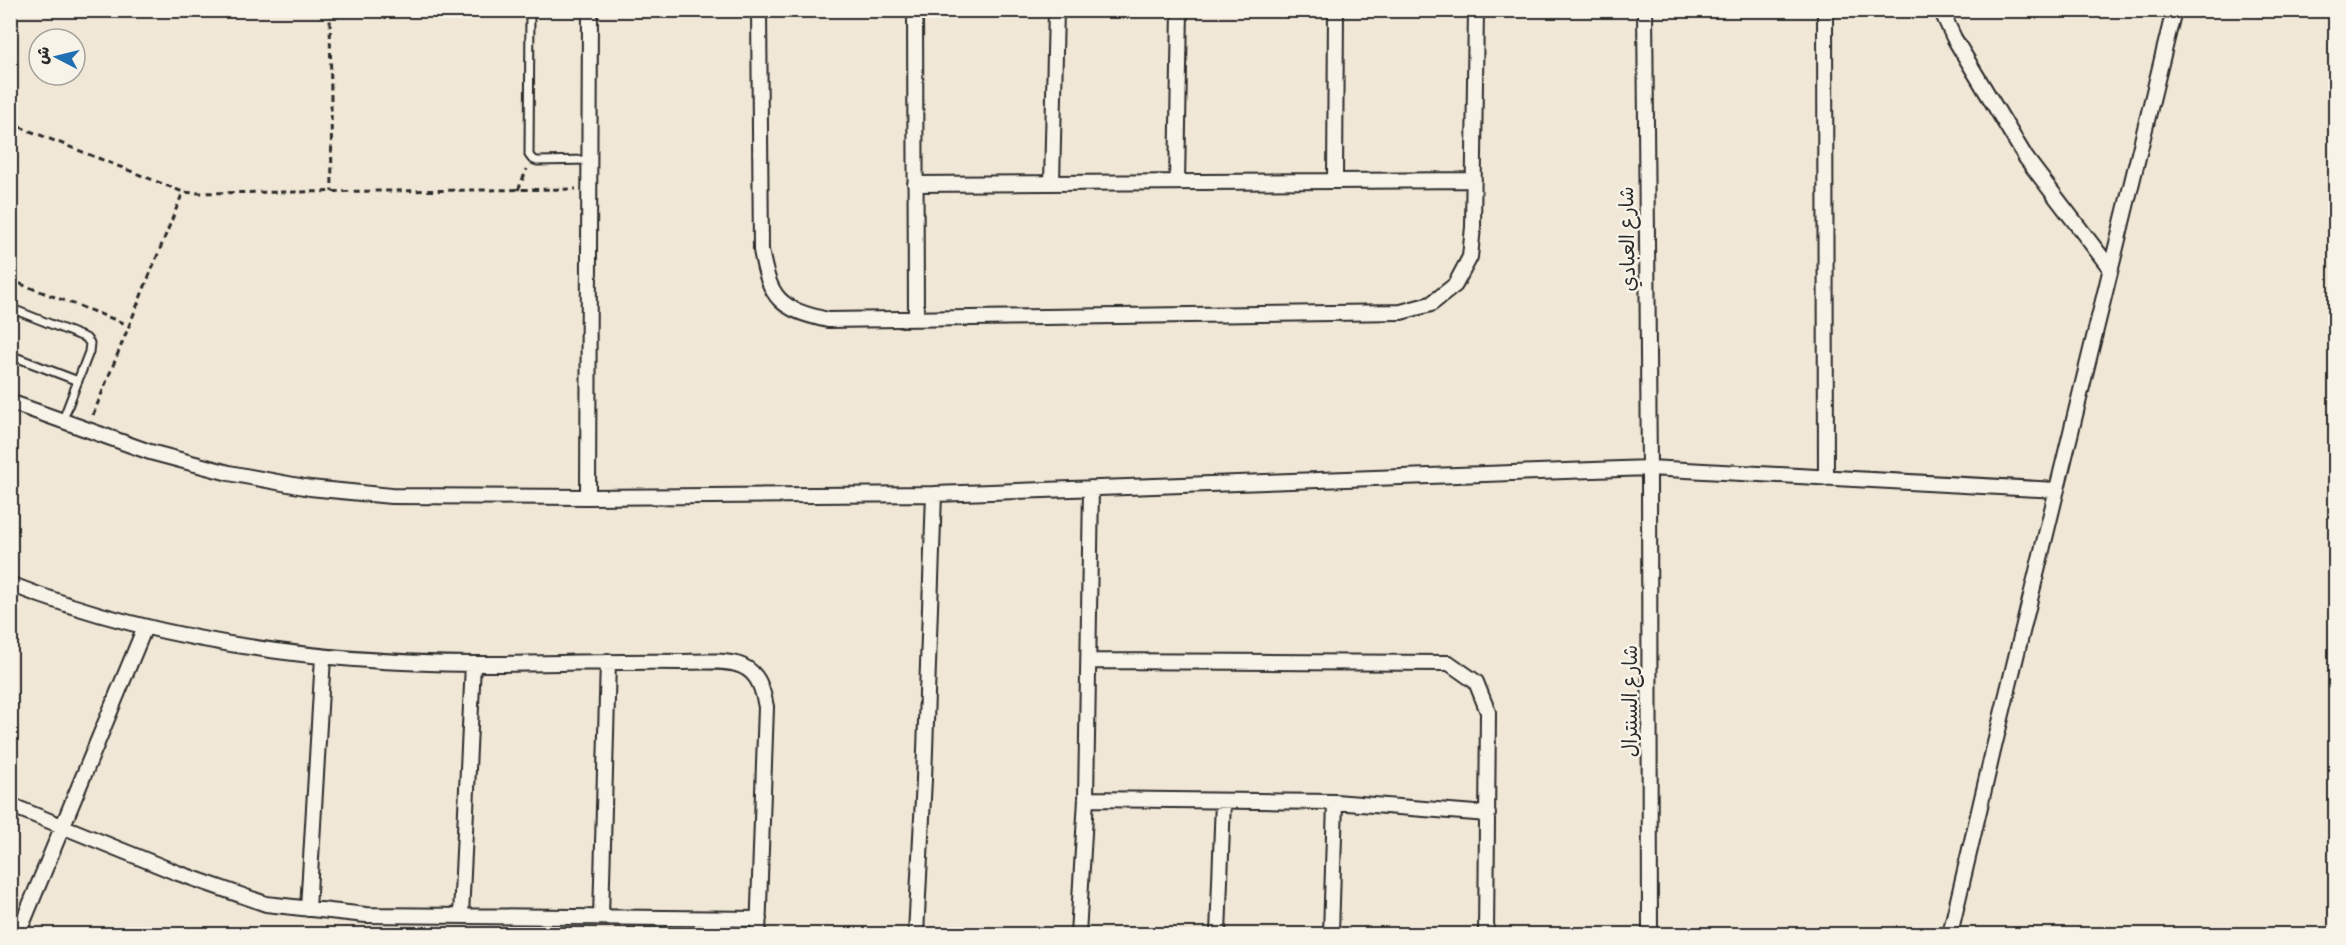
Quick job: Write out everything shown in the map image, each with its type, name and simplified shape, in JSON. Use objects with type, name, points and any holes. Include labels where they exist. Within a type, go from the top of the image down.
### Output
[{"type":"street","points":[[588,497],[590,10]]},
{"type":"street","points":[[759,10],[761,250],[766,278],[779,301],[802,314],[828,320],[1401,312],[1431,303],[1455,285],[1470,258],[1474,180],[1476,10]]},
{"type":"street","points":[[915,10],[916,318]]},
{"type":"street","points":[[1052,183],[1056,10]]},
{"type":"street","points":[[1177,182],[1180,10]]},
{"type":"street","points":[[1335,181],[1336,10]]},
{"type":"street","name":"شارع العبادي","points":[[1645,10],[1649,468]]},
{"type":"street","points":[[1825,10],[1826,478]]},
{"type":"street","points":[[1941,10],[1954,38],[2026,158],[2110,268]]},
{"type":"street","points":[[1950,934],[2174,10]]},
{"type":"street","points":[[915,184],[1474,180]]},
{"type":"street","points":[[10,402],[150,453],[229,473],[310,488],[391,496],[934,494],[1649,468],[2057,490]]},
{"type":"street","name":"شارع السنترال","points":[[1649,468],[1650,934]]},
{"type":"street","points":[[1078,934],[1086,799],[1091,488]]},
{"type":"street","points":[[915,934],[924,779],[934,494]]},
{"type":"street","points":[[10,584],[43,597],[145,627],[192,637],[323,657],[473,664],[608,661],[719,662],[743,666],[761,682],[766,707],[758,934]]},
{"type":"street","points":[[18,934],[145,627]]},
{"type":"street","points":[[308,909],[323,657]]},
{"type":"street","points":[[601,917],[608,661]]},
{"type":"street","points":[[1089,661],[1449,663],[1476,682],[1488,712],[1486,934]]},
{"type":"street","points":[[461,915],[473,664]]},
{"type":"street","points":[[1086,799],[1335,802],[1488,814]]},
{"type":"street","points":[[1218,934],[1223,801]]},
{"type":"street","points":[[1331,934],[1335,802]]},
{"type":"street","points":[[10,805],[224,891],[266,904],[366,915],[759,919]]},
{"type":"lane","points":[[530,10],[529,155],[532,159],[589,160]]},
{"type":"lane","points":[[10,308],[86,338],[90,343],[62,422]]},
{"type":"lane","points":[[10,355],[78,381]]},
{"type":"path","points":[[330,10],[332,192]]},
{"type":"path","points":[[10,123],[183,192],[589,189]]},
{"type":"path","points":[[518,190],[532,159]]},
{"type":"path","points":[[87,430],[183,192]]},
{"type":"path","points":[[10,280],[129,325]]}]
